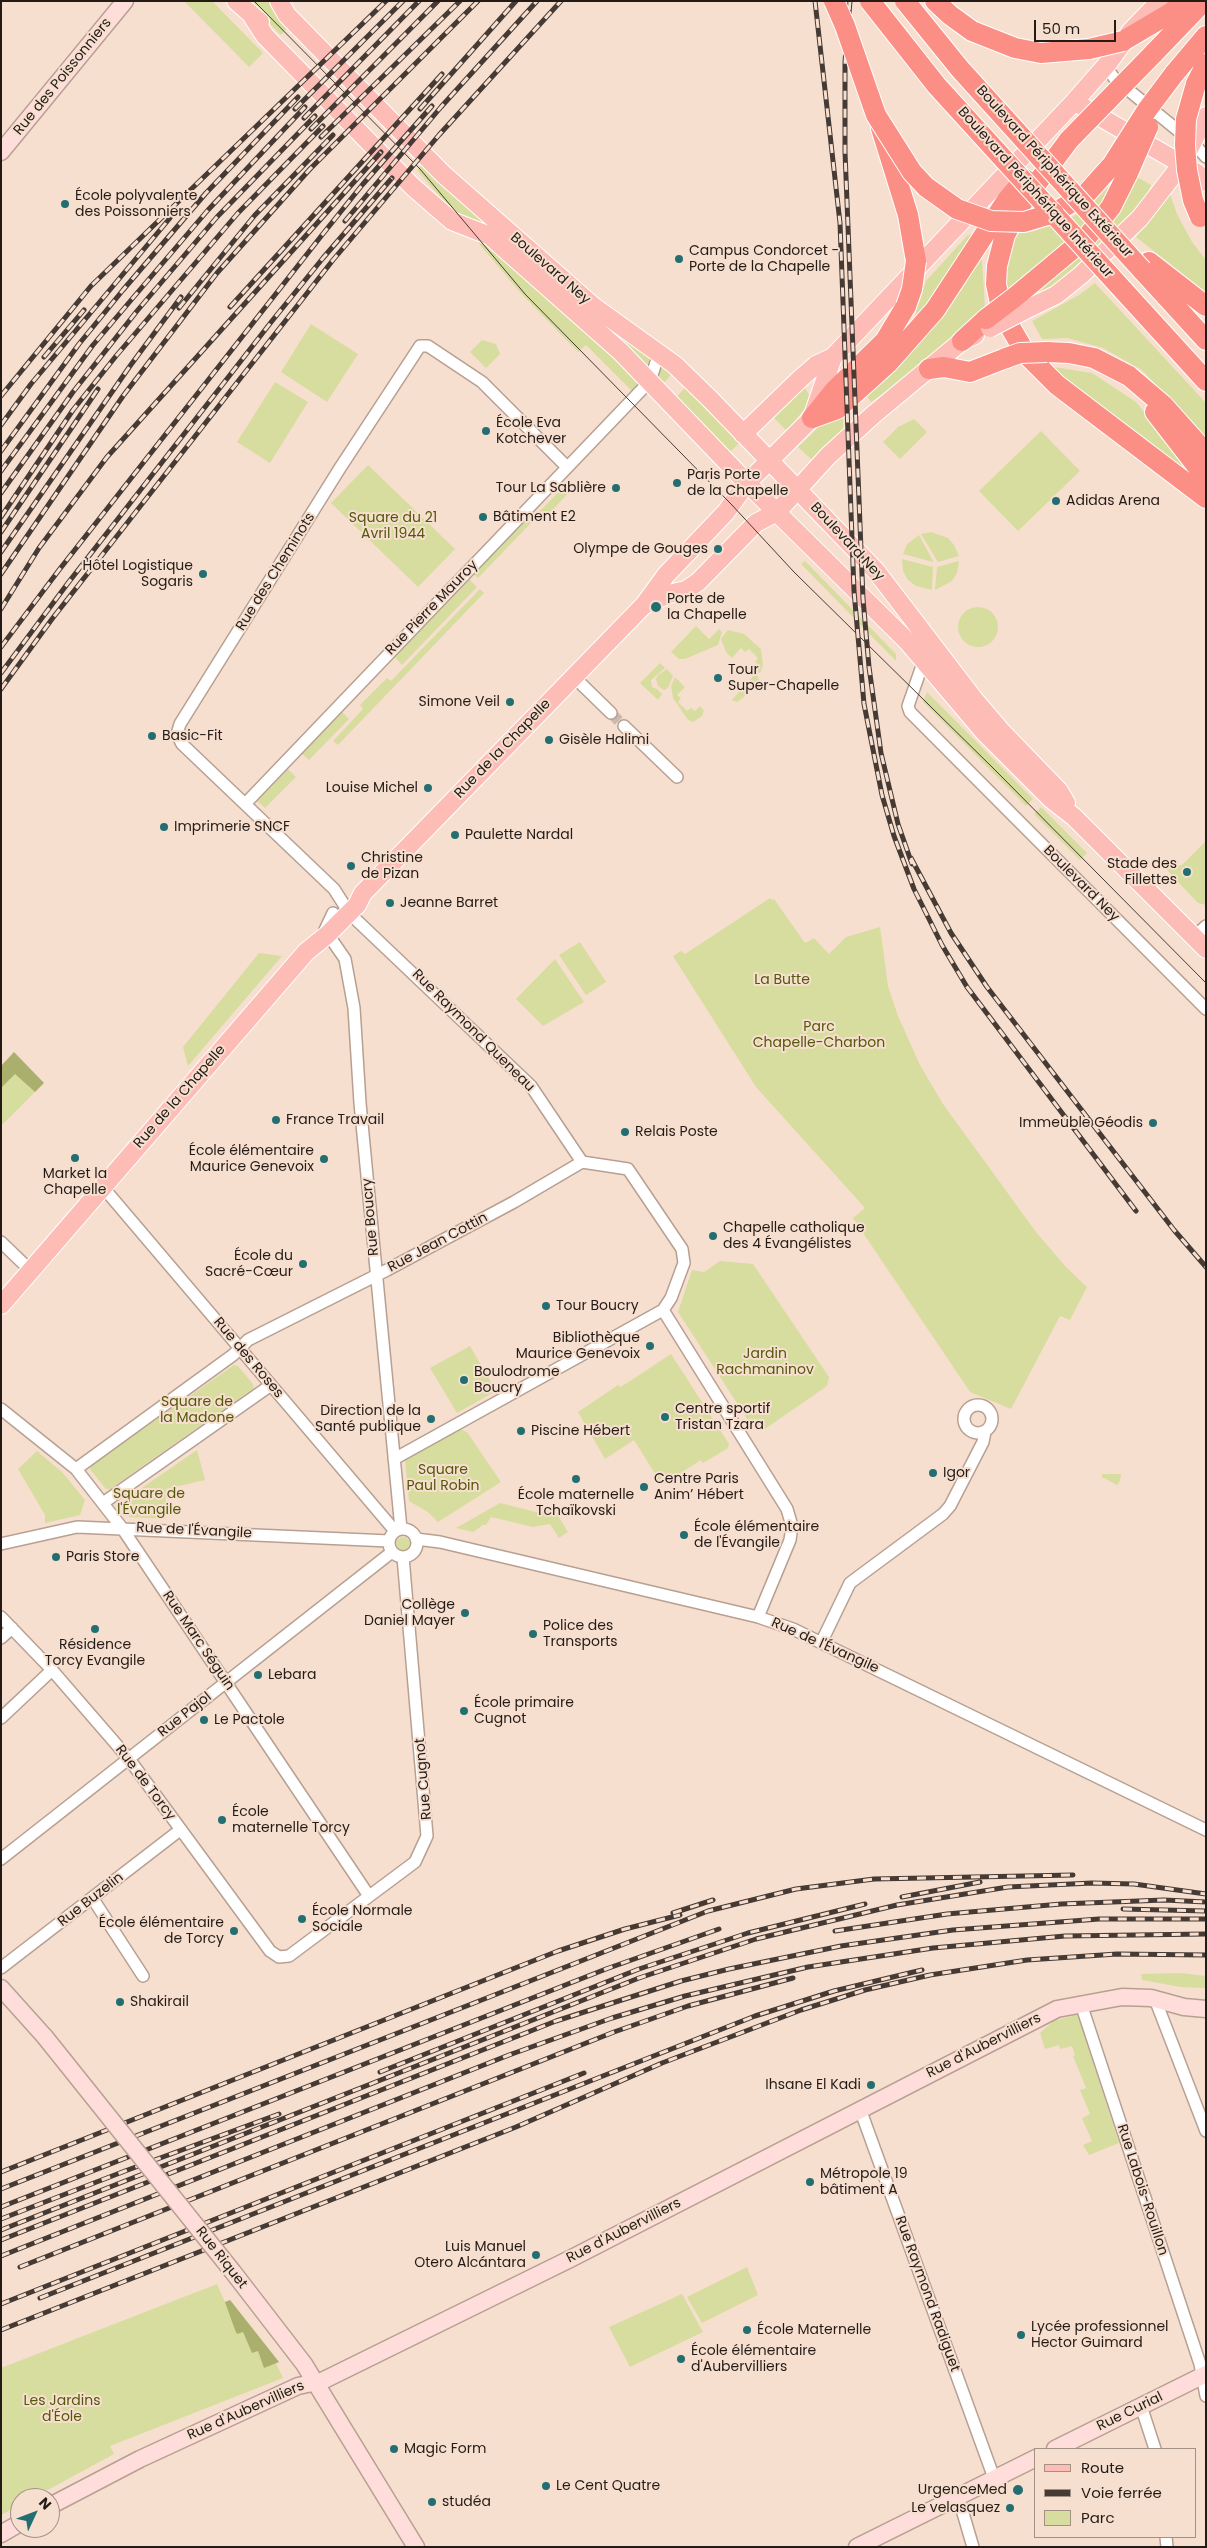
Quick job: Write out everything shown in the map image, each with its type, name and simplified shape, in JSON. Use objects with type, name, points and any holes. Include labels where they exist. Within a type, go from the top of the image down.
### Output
[{"type":"highway","points":[[812,418],[834,391],[882,345],[901,316],[914,280],[915,248],[908,215],[846,26],[834,1]]},
{"type":"highway","name":"Boulevard Périphérique Intérieur","points":[[870,1],[937,86],[1206,381]]},
{"type":"highway","name":"Boulevard Périphérique Extérieur","points":[[905,1],[960,69],[1102,226],[1146,266],[1206,340]]},
{"type":"highway","points":[[935,1],[972,31],[1015,48],[1041,53],[1088,49],[1123,41],[1172,12],[1184,1]]},
{"type":"highway","points":[[812,418],[837,409],[888,363],[936,310],[1007,200],[1033,170],[1069,140],[1204,1]]},
{"type":"highway","points":[[962,342],[1018,305],[1097,226],[1111,207],[1120,169],[1174,74],[1206,36]]},
{"type":"highway","points":[[1203,222],[1193,200],[1187,170],[1185,144],[1186,119],[1196,84],[1206,64]]},
{"type":"highway","points":[[876,115],[912,172],[932,193],[957,209],[982,219],[1008,222],[1034,220],[1054,213],[1086,194],[1120,169]]},
{"type":"highway","points":[[1069,140],[1022,203],[1005,235],[997,266],[996,284],[1002,314],[1026,354],[1058,385],[1206,498]]},
{"type":"highway","points":[[1146,266],[1206,306]]},
{"type":"highway","points":[[929,369],[944,367],[970,372],[1020,353],[1069,353],[1094,358],[1129,376],[1163,405],[1206,452]]},
{"type":"highway","points":[[1129,376],[1206,478]]},
{"type":"main road","name":"Boulevard Ney","points":[[236,1],[252,16],[272,29],[420,180],[436,205],[457,224],[490,236],[596,329],[650,381],[747,483],[924,660],[984,732],[1050,799],[1074,817],[1202,938]]},
{"type":"main road","name":"Boulevard Ney","points":[[281,1],[287,15],[430,161],[593,306],[685,374],[876,571],[973,698],[1002,732],[1059,791],[1074,817]]},
{"type":"main road","points":[[743,434],[816,365],[834,357],[1073,103],[1110,60],[1131,31],[1160,1]]},
{"type":"main road","points":[[1073,103],[1197,173],[1206,182]]},
{"type":"main road","points":[[1018,305],[1056,295],[1102,257],[1145,211],[1181,165],[1206,116]]},
{"type":"main road","points":[[778,512],[828,456],[873,415],[962,342]]},
{"type":"main road","points":[[812,418],[834,357]]},
{"type":"main road","name":"Rue de la Chapelle","points":[[1,1305],[102,1186],[335,920],[357,904],[363,893],[644,605],[666,575],[726,512],[747,483],[812,418]]},
{"type":"main road","name":"Rue de la Chapelle","points":[[644,605],[692,587],[756,524],[778,512]]},
{"type":"street","name":"Rue des Poissonniers","points":[[1,152],[125,1]]},
{"type":"street","points":[[1110,60],[1115,79],[1194,138],[1206,157]]},
{"type":"street","name":"Rue des Cheminots","points":[[335,920],[334,889],[182,744],[177,734],[180,724],[340,468],[420,346],[428,346],[482,382],[568,468]]},
{"type":"street","points":[[650,381],[659,353]]},
{"type":"street","name":"Rue Pierre Mauroy","points":[[244,804],[650,381]]},
{"type":"street","name":"Boulevard Ney","points":[[924,660],[908,706],[910,712],[1206,1010]]},
{"type":"street","points":[[573,676],[611,713]]},
{"type":"street","points":[[624,726],[677,777]]},
{"type":"street","name":"Rue Raymond Queneau","points":[[335,920],[530,1086],[582,1162]]},
{"type":"street","name":"Rue Boucry","points":[[335,920],[345,958],[354,1008],[394,1459],[398,1530]]},
{"type":"street","points":[[394,1459],[663,1310],[671,1298],[684,1263],[682,1249],[628,1169],[582,1162]]},
{"type":"street","name":"Rue Jean Cottin","points":[[76,1469],[240,1349],[248,1340],[377,1276],[514,1202],[582,1162]]},
{"type":"street","name":"Rue des Roses","points":[[102,1186],[240,1349],[398,1530]]},
{"type":"street","points":[[1,1242],[31,1271]]},
{"type":"street","points":[[663,1310],[788,1509],[792,1526],[790,1540],[758,1617]]},
{"type":"street","points":[[103,1503],[271,1385]]},
{"type":"street","name":"Rue Marc Séguin","points":[[1,1409],[76,1469],[122,1528],[369,1896]]},
{"type":"street","points":[[822,1641],[850,1583],[939,1517],[950,1506],[983,1442],[985,1432]]},
{"type":"street","name":"Rue de l'Évangile","points":[[1,1544],[77,1527],[122,1528],[390,1547]]},
{"type":"street","points":[[398,1530],[410,1531],[416,1539],[417,1544],[413,1553],[403,1557],[390,1547],[398,1530]]},
{"type":"street","name":"Rue de l'Évangile","points":[[416,1539],[440,1542],[758,1617],[793,1628],[1206,1830]]},
{"type":"street","name":"Rue Pajol","points":[[1,1858],[226,1683],[390,1547]]},
{"type":"street","name":"Rue Cugnot","points":[[279,1957],[289,1956],[415,1862],[428,1832],[403,1557]]},
{"type":"street","name":"Rue de Torcy","points":[[1,1617],[52,1670],[129,1759],[270,1951],[279,1957]]},
{"type":"street","points":[[1,1638],[12,1628]]},
{"type":"street","points":[[1,1718],[52,1670]]},
{"type":"street","name":"Rue Buzelin","points":[[1,1968],[93,1899],[180,1830]]},
{"type":"street","points":[[93,1899],[143,1976]]},
{"type":"street","name":"Rue Riquet","points":[[1,1988],[44,2037],[233,2272],[301,2360],[416,2547]]},
{"type":"street","name":"Rue d'Aubervilliers","points":[[60,2501],[140,2459],[298,2386],[336,2374],[570,2259],[1057,2009],[1122,1997],[1155,1999],[1184,2007],[1206,2009]]},
{"type":"street","points":[[1155,1999],[1206,2130]]},
{"type":"street","name":"Rue Labois-Rouillon","points":[[1081,2004],[1204,2375],[1206,2396]]},
{"type":"street","name":"Rue Raymond Radiguet","points":[[860,2109],[994,2478]]},
{"type":"street","name":"Rue Curial","points":[[1057,2448],[1204,2375]]},
{"type":"street","points":[[1141,2406],[1156,2448]]},
{"type":"street","points":[[857,2547],[877,2542],[958,2496],[1034,2459]]},
{"type":"street","points":[[958,2496],[973,2547]]},
{"type":"green space","points":[[184,1],[212,1],[263,53],[249,67]]},
{"type":"green space","points":[[247,1],[270,1],[292,23],[281,35]]},
{"type":"green space","points":[[424,162],[489,225],[486,228],[459,219],[417,170]]},
{"type":"green space","points":[[1137,177],[1151,185],[1145,202],[1083,269],[1019,308],[1124,203]]},
{"type":"green space","points":[[1112,183],[1101,204],[1083,227],[1006,290],[1005,273],[1014,234],[1031,232],[1068,220],[1093,203]]},
{"type":"green space","points":[[1170,194],[1177,214],[1192,242],[1206,260],[1206,292],[1136,237]]},
{"type":"green space","points":[[976,232],[938,290],[914,319],[926,281],[967,236]]},
{"type":"green space","points":[[470,233],[482,238],[578,319],[639,382],[638,387],[633,392],[586,345],[578,352],[519,291]]},
{"type":"green space","points":[[979,260],[982,260],[985,309],[900,382],[871,402],[864,392],[952,304]]},
{"type":"green space","points":[[1095,283],[1206,403],[1206,438],[1142,370],[1103,348],[1067,338],[1042,339],[1032,321],[1079,295]]},
{"type":"green space","points":[[311,324],[358,354],[327,402],[281,372]]},
{"type":"green space","points":[[611,330],[649,358],[648,370],[608,332]]},
{"type":"green space","points":[[482,340],[496,344],[500,354],[486,368],[470,352]]},
{"type":"green space","points":[[1047,366],[1092,373],[1136,402],[1176,453],[1190,476]]},
{"type":"green space","points":[[662,367],[671,375],[661,386],[658,383],[659,368]]},
{"type":"green space","points":[[275,382],[308,402],[270,463],[237,442]]},
{"type":"green space","points":[[804,386],[809,395],[806,407],[787,431],[771,415]]},
{"type":"green space","points":[[685,388],[739,443],[729,453],[675,398]]},
{"type":"green space","points":[[843,410],[843,430],[812,460],[798,447],[824,422]]},
{"type":"green space","points":[[914,419],[927,432],[900,459],[883,442],[898,427]]},
{"type":"green space","points":[[1041,431],[1080,471],[1018,531],[979,491]]},
{"type":"green space","name":"Square du 21 Avril 1944","points":[[368,465],[455,549],[418,587],[331,503]]},
{"type":"green space","points":[[570,480],[575,486],[545,518],[539,512]]},
{"type":"green space","points":[[527,518],[531,523],[478,578],[473,574]]},
{"type":"green space","points":[[931,532],[948,538],[959,556],[938,562],[921,534]]},
{"type":"green space","points":[[919,535],[933,562],[903,554],[907,544]]},
{"type":"green space","points":[[902,559],[933,567],[932,590],[916,586],[908,580],[903,571]]},
{"type":"green space","points":[[805,561],[896,654],[896,661],[801,564]]},
{"type":"green space","points":[[959,561],[957,573],[952,581],[935,590],[937,567]]},
{"type":"green space","points":[[469,579],[477,587],[402,665],[394,656]]},
{"type":"green space","points":[[480,589],[484,593],[338,745],[333,741],[363,709],[360,705],[387,678],[391,681]]},
{"type":"green space","points":[[978,607],[992,613],[998,627],[992,641],[978,647],[964,641],[958,627],[964,613]]},
{"type":"green space","points":[[696,626],[709,639],[719,629],[722,632],[718,645],[685,659],[679,659],[671,652]]},
{"type":"green space","points":[[728,630],[744,634],[761,649],[763,665],[760,673],[753,671],[759,665],[755,662],[758,658],[749,649],[745,652],[741,648],[732,658],[726,652],[721,639]]},
{"type":"green space","points":[[660,663],[665,668],[651,680],[652,687],[662,694],[658,700],[640,683]]},
{"type":"green space","points":[[667,669],[673,676],[668,688],[664,690],[658,686],[656,679],[658,675]]},
{"type":"green space","points":[[757,675],[759,680],[749,693],[737,702],[732,700],[753,676]]},
{"type":"green space","points":[[675,677],[685,687],[677,695],[681,698],[678,702],[687,711],[691,708],[695,711],[700,706],[704,711],[702,716],[693,722],[688,720],[673,698],[671,686]]},
{"type":"green space","points":[[927,692],[1033,799],[1026,806],[923,702]]},
{"type":"green space","points":[[342,712],[349,719],[309,760],[301,753]]},
{"type":"green space","points":[[288,769],[296,777],[265,808],[257,801]]},
{"type":"green space","points":[[1041,807],[1087,853],[1080,860],[1034,814]]},
{"type":"green space","name":"Stade des Fillettes","points":[[1206,841],[1206,905],[1198,903],[1165,868],[1182,865]]},
{"type":"green space","name":"Parc Chapelle-Charbon","points":[[770,898],[774,899],[805,943],[814,938],[829,954],[846,937],[880,927],[888,986],[898,1016],[920,1065],[943,1104],[1036,1232],[1065,1266],[1087,1287],[1070,1320],[1060,1316],[1011,1409],[970,1392],[853,1218],[865,1208],[756,1087],[673,956],[681,951],[685,954]]},
{"type":"green space","points":[[580,942],[606,982],[586,995],[559,955]]},
{"type":"green space","points":[[259,953],[282,956],[188,1066],[183,1047]]},
{"type":"green space","points":[[555,959],[584,1002],[543,1026],[516,999]]},
{"type":"green space","points":[[14,1052],[44,1083],[35,1092],[15,1074],[1,1088],[1,1066]]},
{"type":"green space","points":[[15,1073],[35,1092],[3,1124],[1,1123],[1,1088]]},
{"type":"green space","name":"Jardin Rachmaninov","points":[[720,1261],[753,1264],[829,1377],[827,1386],[762,1431],[753,1428],[678,1312],[692,1270],[704,1272]]},
{"type":"green space","name":"Boulodrome Boucry","points":[[470,1346],[496,1391],[457,1413],[430,1368]]},
{"type":"green space","name":"Centre sportif Tristan Tzara","points":[[671,1354],[729,1444],[728,1448],[703,1463],[701,1460],[662,1485],[634,1440],[605,1459],[578,1412],[618,1385],[620,1387],[627,1383]]},
{"type":"green space","name":"Square de la Madone","points":[[234,1365],[238,1366],[253,1384],[254,1388],[110,1489],[106,1489],[90,1469],[91,1465]]},
{"type":"green space","name":"Square Paul Robin","points":[[460,1429],[467,1432],[501,1482],[438,1522],[428,1512],[409,1501],[405,1459]]},
{"type":"green space","name":"Square de l'Évangile","points":[[197,1450],[205,1480],[166,1489],[165,1519],[129,1517],[123,1501]]},
{"type":"green space","points":[[37,1451],[63,1473],[85,1500],[80,1515],[45,1523],[45,1515],[18,1469]]},
{"type":"green space","points":[[1102,1474],[1121,1474],[1120,1481],[1117,1485],[1102,1477]]},
{"type":"green space","points":[[500,1503],[536,1512],[544,1511],[552,1506],[568,1532],[559,1538],[550,1524],[533,1527],[491,1517],[486,1525],[473,1532],[456,1528]]},
{"type":"green space","points":[[400,1537],[406,1537],[410,1544],[406,1551],[400,1551],[396,1547],[396,1541]]},
{"type":"green space","points":[[1181,1973],[1206,1976],[1206,1988],[1180,1987],[1142,1980],[1141,1974]]},
{"type":"green space","points":[[1076,2015],[1079,2018],[1119,2143],[1089,2155],[1083,2145],[1092,2141],[1082,2118],[1090,2114],[1080,2090],[1086,2088],[1073,2056],[1075,2055],[1072,2046],[1060,2049],[1059,2045],[1045,2049],[1040,2033],[1053,2021]]},
{"type":"green space","points":[[747,2267],[758,2295],[702,2323],[687,2297]]},
{"type":"green space","name":"Les Jardins d'Éole","points":[[217,2284],[225,2302],[230,2300],[279,2362],[276,2363],[283,2378],[110,2446],[114,2454],[51,2488],[10,2488],[10,2510],[1,2515],[1,2368]]},
{"type":"green space","points":[[682,2294],[703,2332],[630,2367],[609,2327]]},
{"type":"green space","points":[[230,2300],[279,2362],[264,2368],[258,2351],[252,2353],[243,2332],[237,2334],[235,2330],[225,2302]]},
{"type":"tunnel","points":[[611,713],[624,726]]},
{"type":"tram line","points":[[254,1],[420,169],[525,294],[731,504],[794,572],[995,770],[1206,983]]},
{"type":"railway","points":[[1,396],[91,286],[386,1]]},
{"type":"railway","points":[[295,109],[403,1]]},
{"type":"railway","points":[[304,118],[419,1]]},
{"type":"railway","points":[[311,129],[438,1]]},
{"type":"railway","points":[[321,137],[460,1]]},
{"type":"railway","points":[[1,574],[123,396],[217,273],[310,169],[478,1]]},
{"type":"railway","points":[[420,109],[516,1]]},
{"type":"railway","points":[[345,221],[441,107],[537,1]]},
{"type":"railway","points":[[1,689],[52,619],[333,260],[439,135],[561,1]]},
{"type":"railway","points":[[815,1],[840,223],[854,591],[864,704],[882,795],[894,836],[914,889],[942,945],[967,987],[1136,1211]]},
{"type":"railway","points":[[850,1],[845,62],[845,152],[863,599],[869,667],[881,753],[898,824],[912,864]]},
{"type":"railway","points":[[230,307],[442,74]]},
{"type":"railway","points":[[1,451],[79,344],[123,290],[206,193],[298,97]]},
{"type":"railway","points":[[1,647],[59,570],[322,235],[363,184],[432,106]]},
{"type":"railway","points":[[1,471],[93,345],[208,210],[305,107]]},
{"type":"railway","points":[[1,493],[73,392],[137,311],[217,217],[315,116]]},
{"type":"railway","points":[[1,517],[73,410],[116,356],[238,213],[323,126]]},
{"type":"railway","points":[[179,308],[255,215],[333,135]]},
{"type":"railway","points":[[1,609],[39,548],[107,457],[381,152]]},
{"type":"railway","points":[[1,673],[68,583],[272,321],[392,178]]},
{"type":"railway","points":[[1,425],[31,384],[170,218]]},
{"type":"railway","points":[[1,552],[130,366],[181,297]]},
{"type":"railway","points":[[44,357],[84,310]]},
{"type":"railway","points":[[1,532],[98,389]]},
{"type":"railway","points":[[911,858],[951,933],[987,987],[1174,1230],[1206,1267]]},
{"type":"railway","points":[[1,2189],[708,1911],[796,1889],[874,1879],[1073,1875]]},
{"type":"railway","points":[[902,1897],[980,1882]]},
{"type":"railway","points":[[1,2230],[639,1978],[756,1939],[897,1905],[1008,1887],[1092,1883],[1134,1884],[1206,1894]]},
{"type":"railway","points":[[673,1913],[713,1900]]},
{"type":"railway","points":[[835,1931],[947,1914],[1061,1904],[1164,1900],[1206,1902]]},
{"type":"railway","points":[[380,2072],[639,1969],[748,1933],[865,1904]]},
{"type":"railway","points":[[1123,1909],[1206,1911]]},
{"type":"railway","points":[[1,2172],[558,1951],[625,1929],[680,1915]]},
{"type":"railway","points":[[1,2240],[556,2021],[681,1981],[841,1946],[953,1930],[1099,1919],[1206,1919]]},
{"type":"railway","points":[[1,2207],[606,1969],[719,1929]]},
{"type":"railway","points":[[1,2256],[509,2055],[612,2018],[685,1996],[808,1967],[933,1948],[1065,1936],[1206,1934]]},
{"type":"railway","points":[[1,2330],[516,2127],[662,2063],[801,2010],[865,1990],[930,1975],[1027,1960],[1117,1954],[1206,1955]]},
{"type":"railway","points":[[40,2298],[755,2016],[834,1991],[922,1970]]},
{"type":"railway","points":[[20,2267],[614,2032],[688,2006],[793,1978]]},
{"type":"railway","points":[[1,2304],[584,2073]]},
{"type":"railway","points":[[1,2219],[279,2114]]},
{"type":"place","name":"École polyvalente des Poissonniers","points":[[65,204]]},
{"type":"place","name":"Campus Condorcet - Porte de la Chapelle","points":[[679,259]]},
{"type":"place","name":"École Eva Kotchever","points":[[486,431]]},
{"type":"place","name":"Paris Porte de la Chapelle","points":[[677,483]]},
{"type":"place","name":"Tour La Sablière","points":[[616,488]]},
{"type":"place","name":"Adidas Arena","points":[[1056,501]]},
{"type":"place","name":"Bâtiment E2","points":[[483,517]]},
{"type":"place","name":"Olympe de Gouges","points":[[718,549]]},
{"type":"place","name":"Hôtel Logistique Sogaris","points":[[203,574]]},
{"type":"place","name":"Porte de la Chapelle","points":[[656,607]]},
{"type":"place","name":"Tour Super-Chapelle","points":[[718,678]]},
{"type":"place","name":"Simone Veil","points":[[510,702]]},
{"type":"place","name":"Basic-Fit","points":[[152,736]]},
{"type":"place","name":"Gisèle Halimi","points":[[549,740]]},
{"type":"place","name":"Louise Michel","points":[[428,788]]},
{"type":"place","name":"Imprimerie SNCF","points":[[164,827]]},
{"type":"place","name":"Paulette Nardal","points":[[455,835]]},
{"type":"place","name":"Christine de Pizan","points":[[351,866]]},
{"type":"place","name":"Stade des Fillettes","points":[[1187,872]]},
{"type":"place","name":"Jeanne Barret","points":[[390,903]]},
{"type":"place","name":"France Travail","points":[[276,1120]]},
{"type":"place","name":"Immeuble Géodis","points":[[1153,1123]]},
{"type":"place","name":"Relais Poste","points":[[625,1132]]},
{"type":"place","name":"Market la Chapelle","points":[[75,1158]]},
{"type":"place","name":"École élémentaire Maurice Genevoix","points":[[324,1159]]},
{"type":"place","name":"Chapelle catholique des 4 Évangélistes","points":[[713,1236]]},
{"type":"place","name":"École du Sacré-Cœur","points":[[303,1264]]},
{"type":"place","name":"Tour Boucry","points":[[546,1306]]},
{"type":"place","name":"Bibliothèque Maurice Genevoix","points":[[650,1346]]},
{"type":"place","name":"Boulodrome Boucry","points":[[464,1380]]},
{"type":"place","name":"Centre sportif Tristan Tzara","points":[[665,1417]]},
{"type":"place","name":"Direction de la Santé publique","points":[[431,1419]]},
{"type":"place","name":"Piscine Hébert","points":[[521,1431]]},
{"type":"place","name":"Igor","points":[[933,1473]]},
{"type":"place","name":"École maternelle Tchaïkovski","points":[[576,1479]]},
{"type":"place","name":"Centre Paris Anim’ Hébert","points":[[644,1487]]},
{"type":"place","name":"École élémentaire de l'Évangile","points":[[684,1535]]},
{"type":"place","name":"Paris Store","points":[[56,1557]]},
{"type":"place","name":"Collège Daniel Mayer","points":[[465,1613]]},
{"type":"place","name":"Résidence Torcy Evangile","points":[[95,1629]]},
{"type":"place","name":"Police des Transports","points":[[533,1634]]},
{"type":"place","name":"Lebara","points":[[258,1675]]},
{"type":"place","name":"École primaire Cugnot","points":[[464,1711]]},
{"type":"place","name":"Le Pactole","points":[[204,1720]]},
{"type":"place","name":"École maternelle Torcy","points":[[222,1820]]},
{"type":"place","name":"École Normale Sociale","points":[[302,1919]]},
{"type":"place","name":"École élémentaire de Torcy","points":[[234,1931]]},
{"type":"place","name":"Shakirail","points":[[120,2002]]},
{"type":"place","name":"Ihsane El Kadi","points":[[871,2085]]},
{"type":"place","name":"Métropole 19 bâtiment A","points":[[810,2182]]},
{"type":"place","name":"Luis Manuel Otero Alcántara","points":[[536,2255]]},
{"type":"place","name":"École Maternelle","points":[[747,2330]]},
{"type":"place","name":"Lycée professionnel Hector Guimard","points":[[1021,2335]]},
{"type":"place","name":"École élémentaire d'Aubervilliers","points":[[681,2359]]},
{"type":"place","name":"Magic Form","points":[[394,2449]]},
{"type":"place","name":"Le Cent Quatre","points":[[546,2486]]},
{"type":"place","name":"UrgenceMed","points":[[1018,2490]]},
{"type":"place","name":"studéa","points":[[432,2502]]},
{"type":"place","name":"Le velasquez","points":[[1010,2508]]},
{"type":"park label","name":"La Butte","points":[[782,980]]}]
